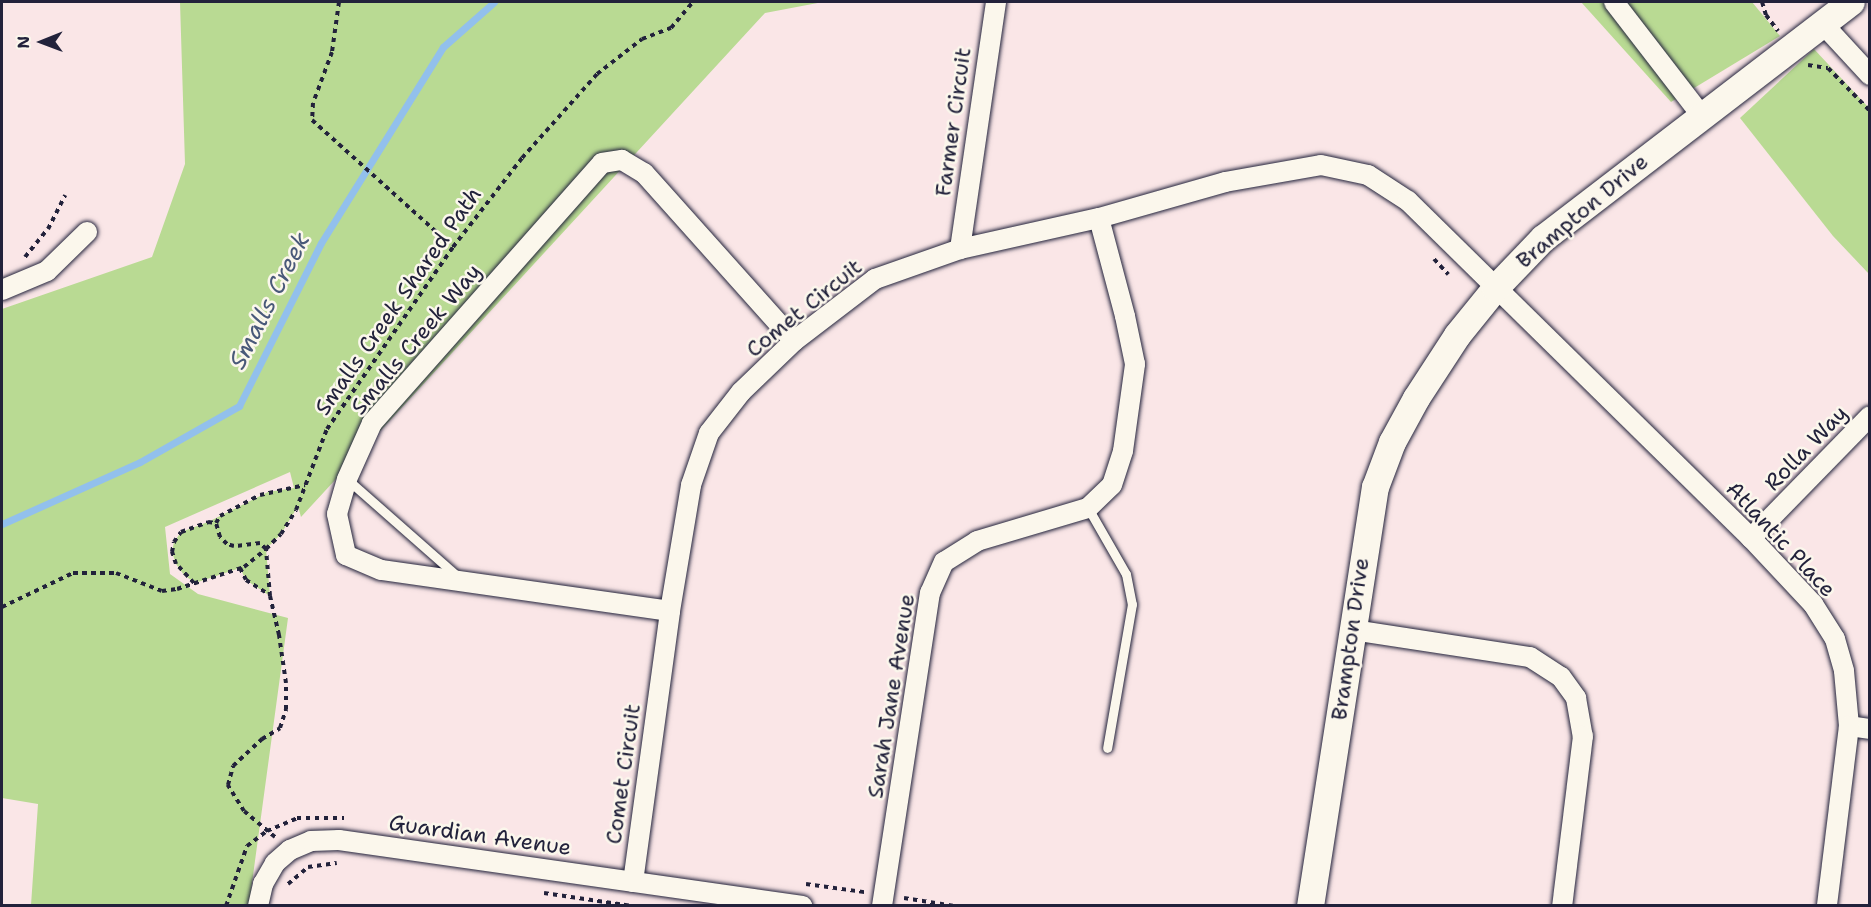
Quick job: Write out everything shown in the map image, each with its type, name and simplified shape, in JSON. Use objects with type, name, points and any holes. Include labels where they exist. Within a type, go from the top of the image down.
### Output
[{"type":"street","name":"Farmer Circuit","points":[[960,249],[996,2]]},
{"type":"street","points":[[1614,2],[1701,115]]},
{"type":"street","name":"Brampton Drive","points":[[1310,906],[1375,487],[1392,442],[1416,398],[1457,335],[1494,288],[1543,238],[1851,2]]},
{"type":"street","points":[[1822,24],[1869,75]]},
{"type":"street","name":"Smalls Creek Way","points":[[670,611],[381,570],[346,555],[337,514],[347,479],[372,423],[602,163],[622,160],[644,173],[794,341]]},
{"type":"street","name":"Comet Circuit","points":[[633,882],[670,611],[691,485],[709,433],[741,392],[794,341],[875,279],[960,249],[1098,218],[1225,182],[1321,165],[1368,175],[1408,201],[1494,288]]},
{"type":"street","name":"Sarah Jane Avenue","points":[[882,906],[930,593],[944,562],[977,541],[1088,508],[1112,485],[1115,477],[1129,420],[1135,364],[1125,316],[1098,218]]},
{"type":"street","points":[[2,290],[47,271],[87,232]]},
{"type":"street","name":"Atlantic Place","points":[[1494,288],[1751,538],[1813,604],[1835,639],[1844,671],[1849,726],[1827,906]]},
{"type":"street","name":"Rolla Way","points":[[1751,538],[1869,416]]},
{"type":"street","points":[[1353,630],[1530,657],[1561,676],[1576,698],[1583,736],[1562,906]]},
{"type":"street","points":[[1849,726],[1869,729]]},
{"type":"street","name":"Guardian Avenue","points":[[258,906],[262,884],[275,863],[290,850],[311,841],[364,842],[802,906]]},
{"type":"lane","points":[[347,479],[463,582]]},
{"type":"lane","points":[[1088,508],[1126,574],[1132,604],[1107,748]]},
{"type":"path","points":[[339,2],[332,52],[312,103],[312,120],[453,247]]},
{"type":"path","name":"Smalls Creek Shared Path","points":[[2,607],[74,573],[116,573],[162,591],[194,584],[240,568],[266,549],[281,534],[296,510],[327,429],[453,247],[522,158],[597,74],[642,39],[671,28],[693,2]]},
{"type":"path","points":[[23,259],[48,229],[65,195]]},
{"type":"path","points":[[1432,256],[1448,274]]},
{"type":"path","points":[[290,850],[244,811],[228,785],[233,766],[261,739],[280,728],[286,709],[286,683],[270,596],[266,549],[260,543],[234,546],[226,544],[220,537],[216,523],[220,516],[260,495],[306,484]]},
{"type":"path","points":[[194,584],[176,564],[172,552],[174,542],[181,532],[208,522],[216,523]]},
{"type":"path","points":[[240,568],[246,580],[270,596]]},
{"type":"path","points":[[280,891],[308,867],[339,863]]},
{"type":"path","points":[[536,891],[632,906]]},
{"type":"green space","points":[[180,2],[823,2],[765,13],[301,517],[298,506],[281,534],[266,549],[270,596],[246,580],[240,568],[195,583],[184,575],[176,564],[172,552],[174,542],[181,532],[208,522],[268,492],[294,488],[290,472],[165,527],[170,574],[198,594],[288,618],[249,905],[31,905],[38,804],[2,798],[2,309],[152,257],[185,164]]},
{"type":"green space","points":[[1581,2],[1752,2],[1780,36],[1671,102]]},
{"type":"green space","points":[[1814,49],[1869,108],[1869,274],[1833,236],[1740,118]]},
{"type":"waterway","name":"Smalls Creek","points":[[2,524],[140,462],[239,406],[321,243],[443,47],[494,2]]}]
